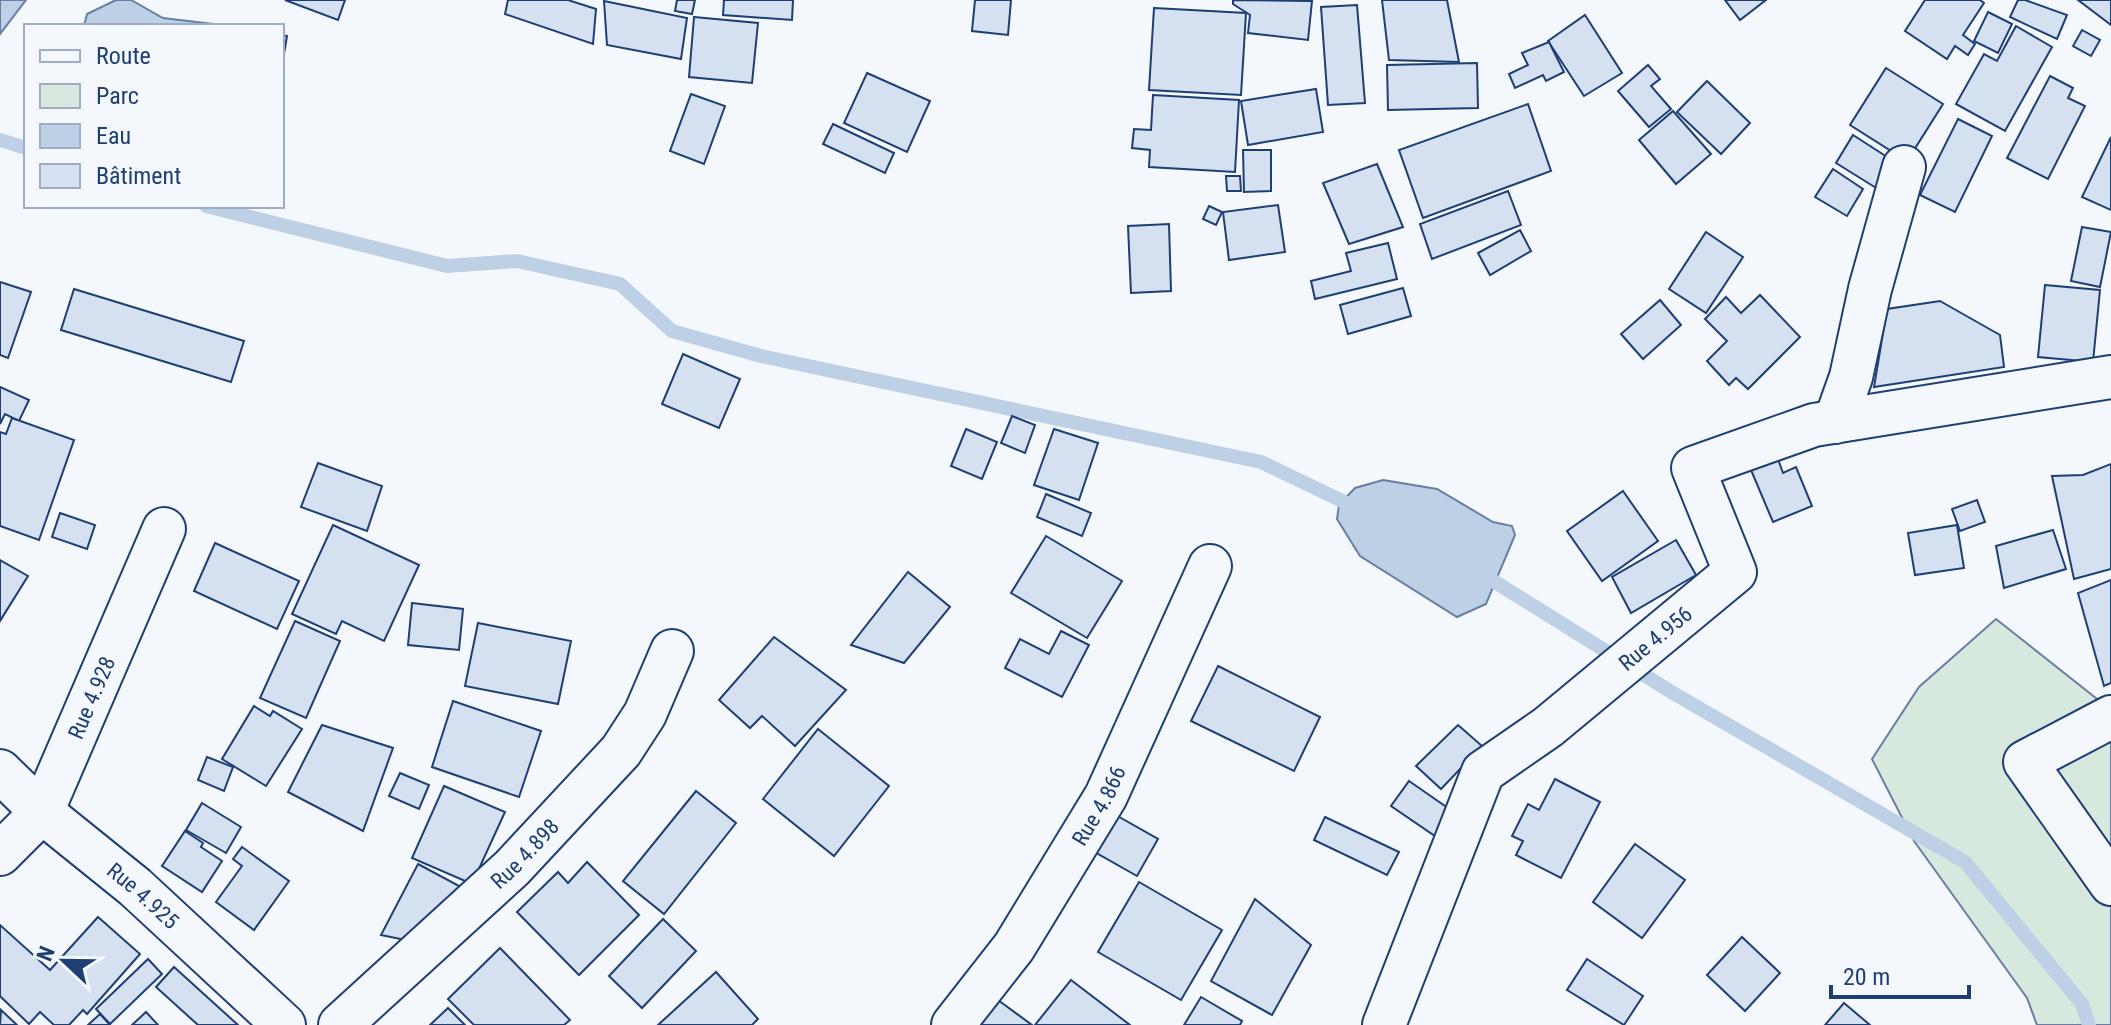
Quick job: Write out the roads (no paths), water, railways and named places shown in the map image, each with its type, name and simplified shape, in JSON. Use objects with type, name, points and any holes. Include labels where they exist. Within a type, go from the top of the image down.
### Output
[{"type":"street","points":[[1835,422],[1851,377],[1870,289],[1904,167]]},
{"type":"street","name":"Rue 4.956","points":[[1384,1025],[1483,772],[1548,727],[1735,572],[1693,468],[1814,425],[2111,377]]},
{"type":"street","name":"Rue 4.928","points":[[0,854],[42,812],[164,529]]},
{"type":"street","name":"Rue 4.866","points":[[953,1025],[1014,947],[1106,796],[1210,566]]},
{"type":"street","name":"Rue 4.898","points":[[340,1025],[512,868],[621,751],[645,714],[672,651]]},
{"type":"street","points":[[2111,717],[2025,762],[2111,884]]},
{"type":"street","name":"Rue 4.925","points":[[0,771],[42,812],[135,887],[284,1025]]},
{"type":"water","points":[[0,0],[26,0],[0,34]]},
{"type":"water","points":[[116,0],[131,0],[163,18],[213,24],[84,24],[87,14]]},
{"type":"water","points":[[1383,480],[1437,489],[1493,522],[1512,526],[1515,535],[1486,604],[1457,617],[1360,556],[1337,519],[1339,505],[1355,488]]},
{"type":"waterway","points":[[0,140],[24,147]]},
{"type":"waterway","points":[[214,208],[447,266],[517,261],[620,284],[672,331],[761,356],[1261,462],[1359,509]]},
{"type":"waterway","points":[[1479,572],[1673,693],[1965,862],[2082,1004],[2089,1025]]}]
